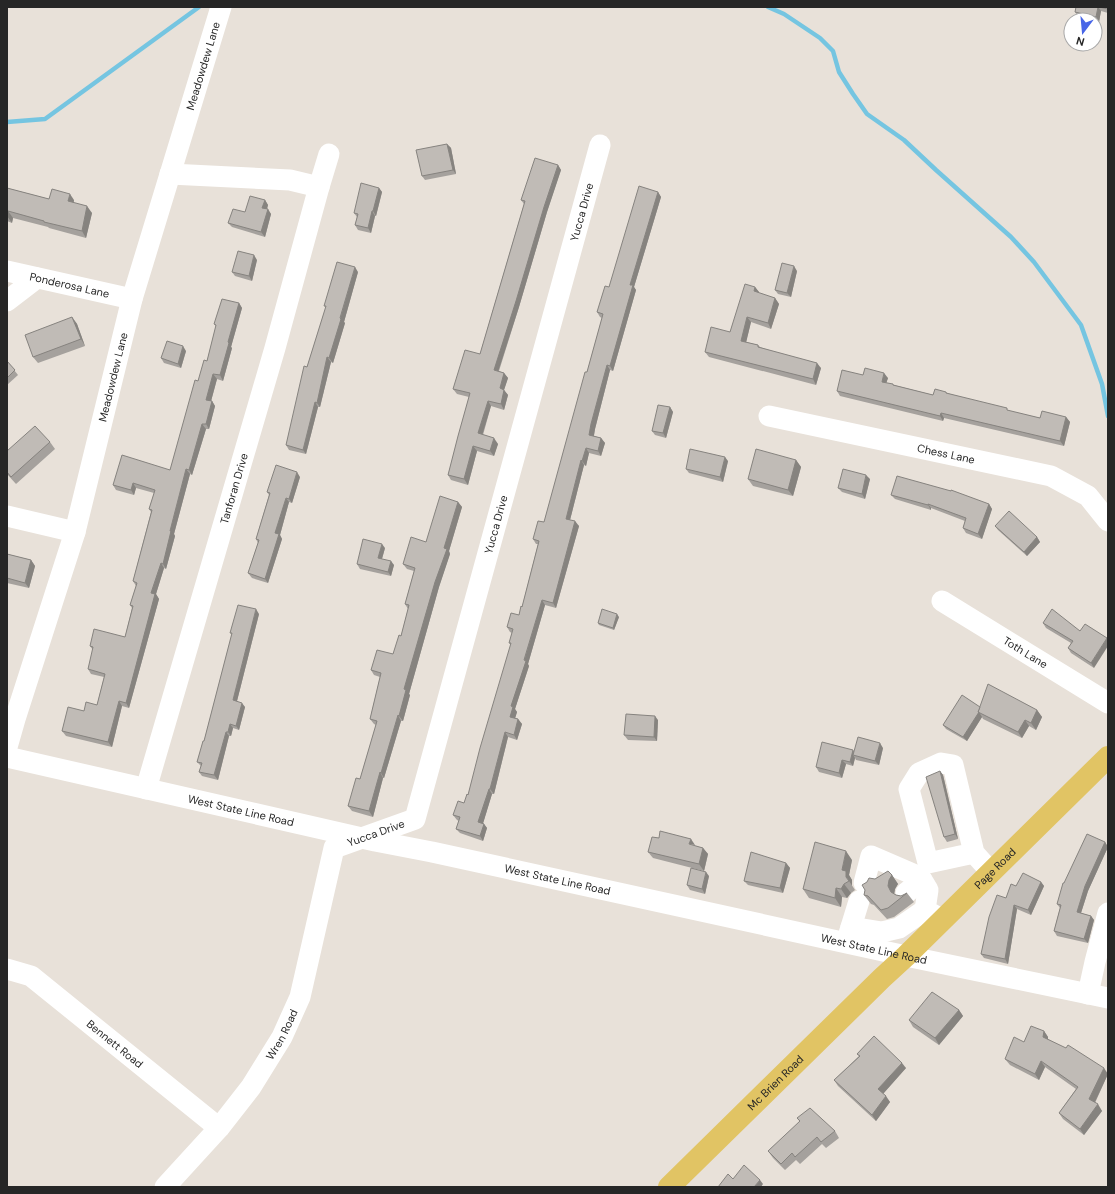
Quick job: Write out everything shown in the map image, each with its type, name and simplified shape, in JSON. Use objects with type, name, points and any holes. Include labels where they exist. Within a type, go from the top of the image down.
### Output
[{"type":"main road","name":"Page Road","points":[[882,978],[906,956],[934,915],[991,872],[1108,757]]},
{"type":"main road","name":"Mc Brien Road","points":[[669,1187],[882,978]]},
{"type":"street","name":"Meadowdew Lane","points":[[7,747],[75,532],[132,300],[221,7]]},
{"type":"street","name":"Yucca Drive","points":[[334,848],[415,819],[600,146]]},
{"type":"street","name":"Tanforan Drive","points":[[146,789],[275,348],[329,154]]},
{"type":"street","points":[[170,174],[290,180],[319,187]]},
{"type":"street","name":"Ponderosa Lane","points":[[7,271],[132,300]]},
{"type":"street","points":[[7,301],[36,278]]},
{"type":"street","name":"Chess Lane","points":[[768,416],[1051,476],[1088,496],[1108,521]]},
{"type":"street","points":[[7,516],[75,532]]},
{"type":"street","name":"Toth Lane","points":[[942,601],[1108,703]]},
{"type":"street","name":"West State Line Road","points":[[7,757],[362,838],[855,933],[906,956],[1098,996]]},
{"type":"street","points":[[917,877],[909,790],[919,773],[941,763],[952,765],[974,853],[991,872]]},
{"type":"street","name":"Wren Road","points":[[165,1187],[219,1128],[251,1087],[282,1038],[300,996],[334,848]]},
{"type":"street","points":[[917,877],[974,853]]},
{"type":"street","points":[[871,856],[917,877],[928,890],[934,915],[899,928],[882,932],[855,933],[861,892],[871,856]]},
{"type":"street","points":[[1098,996],[1095,962],[1108,913]]},
{"type":"street","points":[[855,933],[883,915]]},
{"type":"street","name":"Bennett Road","points":[[7,969],[31,976],[219,1128]]},
{"type":"building","points":[[1076,7],[1098,7],[1097,12],[1075,12]]},
{"type":"building","points":[[447,144],[453,170],[422,176],[416,150]]},
{"type":"building","points":[[535,158],[558,165],[494,370],[504,373],[500,388],[504,390],[501,404],[488,401],[478,433],[494,438],[490,451],[473,446],[464,479],[448,475],[470,393],[453,389],[465,350],[480,354],[525,201],[521,200]]},
{"type":"building","points":[[361,183],[379,188],[368,228],[355,225],[358,214],[354,213]]},
{"type":"building","points":[[639,186],[658,192],[630,285],[633,285],[610,366],[607,365],[591,424],[589,435],[601,438],[598,451],[586,448],[582,461],[581,460],[566,519],[575,521],[553,603],[542,600],[524,660],[526,661],[511,706],[513,707],[510,717],[518,719],[514,735],[505,732],[490,789],[478,822],[484,824],[480,836],[456,829],[460,817],[453,815],[458,801],[464,803],[467,794],[468,795],[480,748],[511,643],[509,643],[513,629],[507,627],[511,613],[519,615],[521,606],[522,607],[539,541],[533,539],[538,521],[544,522],[585,372],[587,372],[603,314],[597,312],[605,286],[609,287]]},
{"type":"building","points":[[7,188],[49,199],[52,189],[70,194],[68,201],[87,206],[82,231],[44,222],[8,211],[7,216]]},
{"type":"building","points":[[250,196],[265,200],[262,208],[268,209],[261,232],[228,223],[233,209],[245,212]]},
{"type":"building","points":[[238,251],[254,255],[249,276],[232,272]]},
{"type":"building","points":[[337,262],[355,267],[329,358],[327,357],[317,403],[315,402],[303,450],[286,445],[304,366],[307,367],[326,306],[324,306]]},
{"type":"building","points":[[782,263],[794,266],[787,293],[775,290]]},
{"type":"building","points":[[745,284],[755,287],[754,291],[775,298],[768,323],[747,317],[741,341],[817,363],[813,379],[705,352],[711,327],[730,332]]},
{"type":"building","points":[[222,299],[239,303],[220,375],[213,374],[206,400],[212,401],[206,424],[202,424],[189,470],[186,469],[163,564],[161,563],[151,593],[155,594],[126,703],[119,701],[108,742],[62,731],[68,707],[84,711],[86,702],[97,705],[105,674],[88,669],[93,647],[90,646],[94,629],[125,637],[133,606],[130,605],[137,583],[133,581],[152,510],[149,509],[155,490],[133,483],[131,490],[113,485],[122,455],[170,470],[195,380],[198,381],[204,360],[207,361],[216,325],[214,324]]},
{"type":"building","points":[[72,317],[81,339],[33,357],[25,335]]},
{"type":"building","points":[[167,341],[183,346],[178,364],[161,358]]},
{"type":"building","points":[[7,361],[15,370],[7,378]]},
{"type":"building","points":[[865,368],[884,373],[882,382],[933,395],[935,389],[1040,418],[1042,411],[1066,417],[1060,441],[941,413],[940,416],[837,391],[842,370],[863,375]]},
{"type":"building","points":[[658,405],[670,407],[663,433],[652,431]]},
{"type":"building","points":[[35,426],[50,442],[11,477],[7,472],[7,451]]},
{"type":"building","points":[[690,449],[725,457],[720,477],[686,469]]},
{"type":"building","points":[[756,449],[796,460],[788,490],[748,479]]},
{"type":"building","points":[[276,465],[297,472],[289,499],[286,498],[275,533],[279,534],[265,579],[248,573],[259,540],[256,539],[270,493],[267,492]]},
{"type":"building","points":[[843,469],[866,475],[862,494],[838,488]]},
{"type":"building","points":[[897,476],[951,490],[989,504],[978,534],[963,528],[966,518],[928,504],[891,495]]},
{"type":"building","points":[[440,496],[458,502],[444,548],[447,549],[435,582],[404,689],[406,690],[399,716],[398,715],[369,811],[348,806],[356,778],[360,779],[377,721],[370,719],[381,673],[371,670],[377,650],[393,654],[399,635],[401,636],[409,605],[405,604],[415,568],[403,564],[411,537],[426,542]]},
{"type":"building","points":[[1009,511],[1037,537],[1024,552],[995,526]]},
{"type":"building","points":[[363,539],[382,544],[378,558],[391,561],[388,572],[357,564]]},
{"type":"building","points":[[7,554],[31,560],[25,583],[7,578]]},
{"type":"building","points":[[238,605],[256,609],[233,700],[242,703],[236,726],[230,724],[228,732],[226,732],[214,775],[199,772],[202,763],[197,762],[204,741]]},
{"type":"building","points":[[602,609],[617,614],[613,628],[598,623]]},
{"type":"building","points":[[1052,609],[1080,631],[1085,624],[1107,638],[1091,663],[1068,648],[1073,641],[1043,623]]},
{"type":"building","points":[[988,684],[1037,710],[1031,723],[1025,720],[1018,732],[978,712]]},
{"type":"building","points":[[962,695],[980,707],[979,712],[963,737],[943,725]]},
{"type":"building","points":[[626,714],[655,716],[654,737],[624,735]]},
{"type":"building","points":[[858,737],[880,743],[875,761],[853,755]]},
{"type":"building","points":[[822,742],[853,750],[850,762],[842,760],[839,773],[816,767]]},
{"type":"building","points":[[940,771],[955,834],[944,837],[926,777]]},
{"type":"building","points":[[660,831],[691,839],[689,844],[703,848],[699,864],[648,852],[652,837],[659,838]]},
{"type":"building","points":[[1087,834],[1105,842],[1085,886],[1077,912],[1091,916],[1084,939],[1054,931],[1061,905],[1057,904],[1063,883]]},
{"type":"building","points":[[815,842],[846,851],[842,870],[846,871],[846,877],[849,881],[844,884],[841,889],[836,888],[835,898],[803,889]]},
{"type":"building","points":[[751,852],[786,863],[780,888],[744,881]]},
{"type":"building","points":[[691,868],[706,872],[702,889],[687,885]]},
{"type":"building","points":[[888,871],[892,875],[888,886],[891,892],[901,896],[907,893],[888,908],[881,910],[868,896],[864,895],[865,890],[862,885],[867,882],[869,878],[875,879]]},
{"type":"building","points":[[1023,873],[1041,882],[1028,910],[1014,905],[1005,959],[981,954],[989,917],[997,895],[1006,898],[1011,884],[1016,886]]},
{"type":"building","points":[[932,992],[959,1010],[935,1038],[909,1020]]},
{"type":"building","points":[[1031,1026],[1044,1031],[1043,1037],[1066,1048],[1068,1045],[1104,1068],[1089,1099],[1098,1104],[1080,1129],[1059,1113],[1078,1087],[1041,1061],[1035,1074],[1005,1059],[1014,1037],[1024,1042]]},
{"type":"building","points":[[874,1036],[902,1063],[878,1089],[886,1096],[872,1115],[834,1080],[860,1056],[857,1054]]},
{"type":"building","points":[[810,1108],[835,1131],[821,1142],[817,1137],[795,1157],[792,1153],[781,1164],[768,1151],[800,1121],[797,1118]]},
{"type":"building","points":[[744,1165],[760,1180],[754,1187],[718,1187],[728,1174],[733,1179]]},
{"type":"waterway","points":[[7,122],[45,119],[199,7]]},
{"type":"waterway","points":[[768,7],[784,14],[820,38],[833,51],[839,72],[867,114],[904,140],[1011,237],[1034,262],[1081,325],[1102,384],[1108,416]]}]
